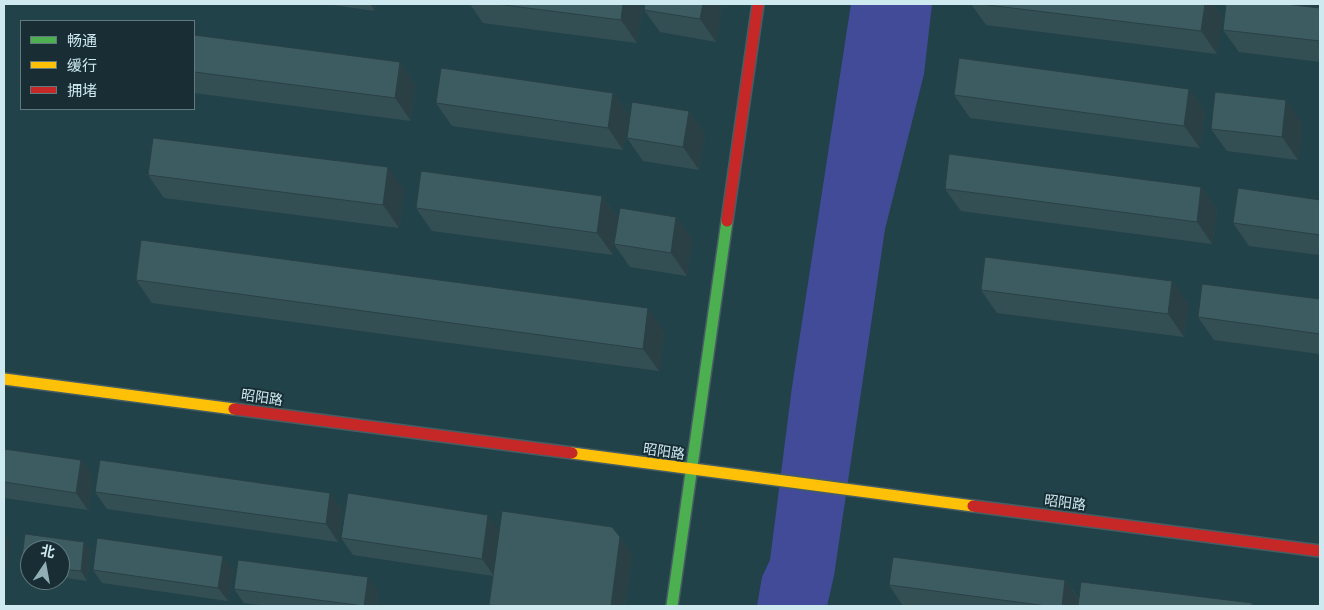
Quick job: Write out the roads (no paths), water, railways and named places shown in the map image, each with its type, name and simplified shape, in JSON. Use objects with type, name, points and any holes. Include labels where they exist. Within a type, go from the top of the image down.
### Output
[{"type":"main road","points":[[672,606],[758,4]]},
{"type":"main road","name":"昭阳路","points":[[4,379],[878,495],[1320,551]]},
{"type":"water","points":[[851,4],[932,4],[924,74],[885,229],[834,576],[827,606],[757,606],[762,577],[770,560],[792,387]]}]
